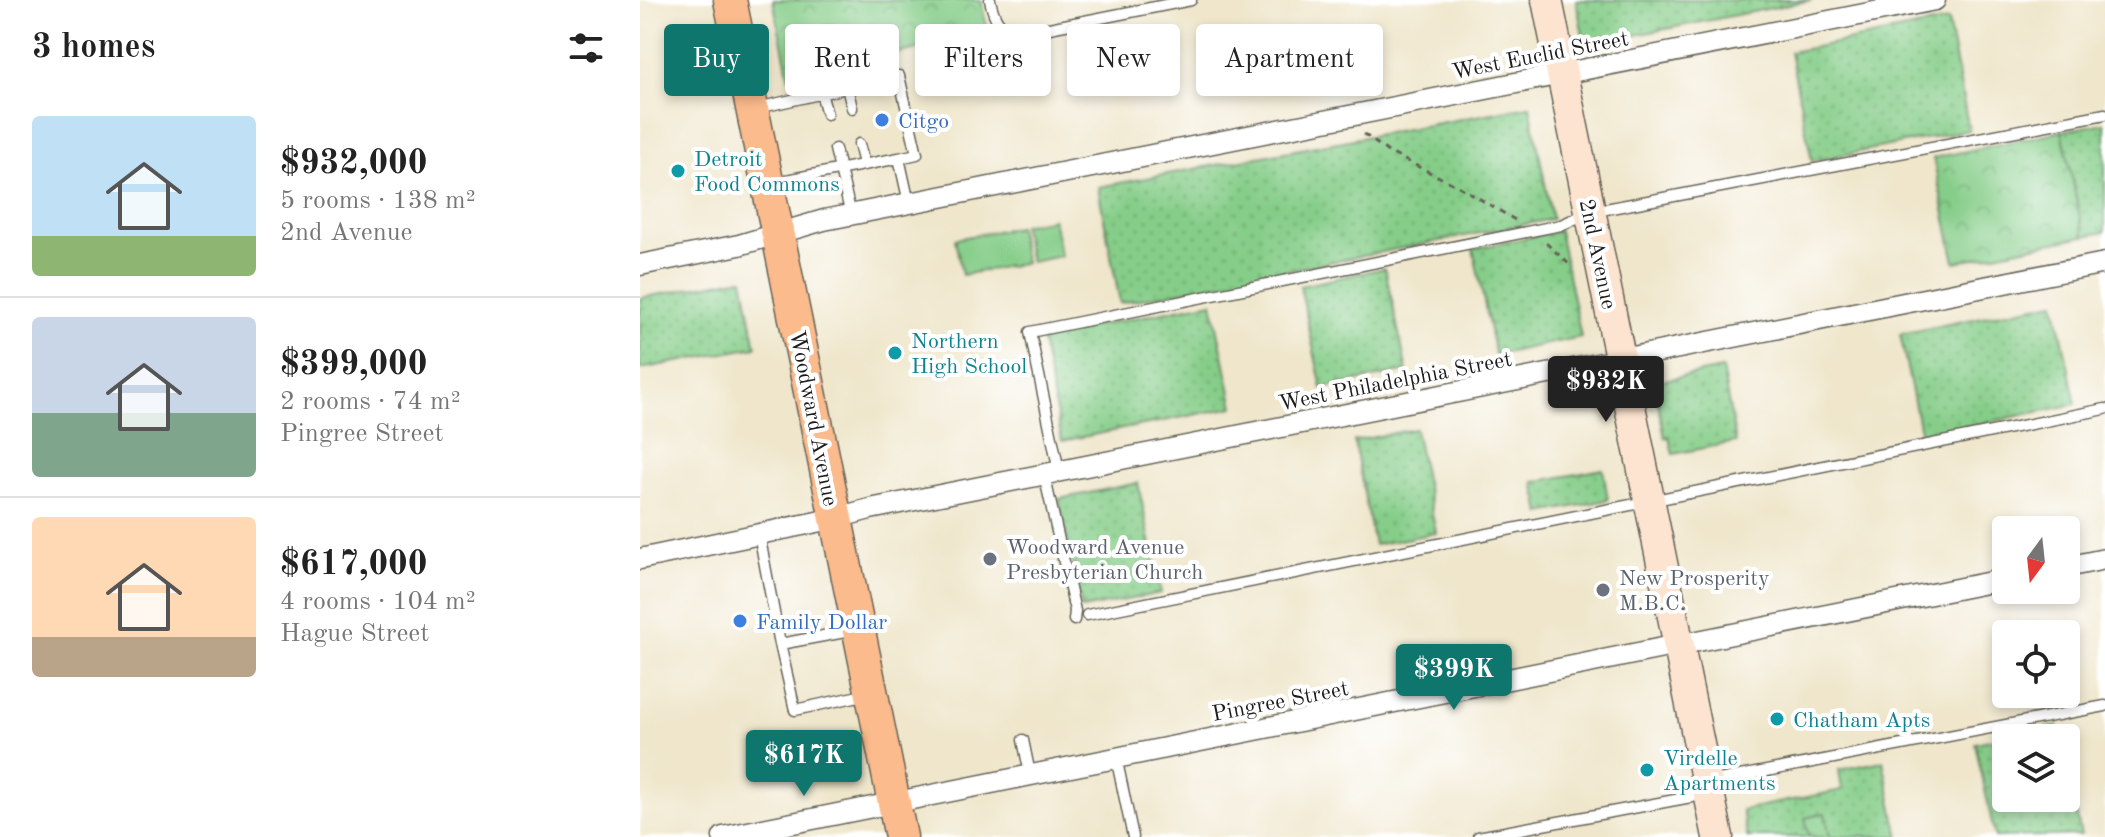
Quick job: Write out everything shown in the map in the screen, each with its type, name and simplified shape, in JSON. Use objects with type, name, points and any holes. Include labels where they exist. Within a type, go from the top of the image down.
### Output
[{"type":"main road","name":"Woodward Avenue","points":[[730,0],[901,837]]},
{"type":"street","name":"2nd Avenue","points":[[1547,0],[1718,837]]},
{"type":"street","name":"West Euclid Street","points":[[640,265],[739,245],[909,203],[1935,0]]},
{"type":"street","name":"West Philadelphia Street","points":[[640,559],[1052,472],[2105,263]]},
{"type":"street","points":[[2080,564],[2105,559]]},
{"type":"street","name":"Pingree Street","points":[[723,837],[1992,582]]},
{"type":"lane","points":[[990,0],[999,25],[1019,34],[1191,0]]},
{"type":"lane","points":[[768,183],[917,154],[899,76]]},
{"type":"lane","points":[[754,109],[808,96]]},
{"type":"lane","points":[[822,96],[827,114]]},
{"type":"lane","points":[[849,96],[852,108]]},
{"type":"lane","points":[[1074,620],[1030,332],[1561,225],[1590,212],[2105,114]]},
{"type":"lane","points":[[859,144],[864,164]]},
{"type":"lane","points":[[835,149],[851,215]]},
{"type":"lane","points":[[899,158],[909,203]]},
{"type":"lane","points":[[1087,615],[2105,409]]},
{"type":"lane","points":[[759,534],[795,710],[871,694]]},
{"type":"lane","points":[[780,644],[858,630]]},
{"type":"lane","points":[[1478,837],[2105,706]]},
{"type":"lane","points":[[1023,740],[1030,774]]},
{"type":"lane","points":[[1116,757],[1133,837]]},
{"type":"path","points":[[1364,134],[1388,152],[1460,187],[1527,225],[1570,265]]},
{"type":"green space","points":[[773,0],[981,0],[986,24],[915,24],[915,50],[899,53],[899,24],[785,24],[785,58]]},
{"type":"green space","points":[[1576,0],[1812,0],[1585,45]]},
{"type":"green space","points":[[1948,21],[1969,130],[1812,161],[1790,52]]},
{"type":"green space","points":[[1530,106],[1552,219],[1120,303],[1098,187]]},
{"type":"green space","points":[[2105,123],[2105,232],[2084,236],[2062,131]]},
{"type":"green space","points":[[2062,131],[2084,236],[1955,262],[1933,158]]},
{"type":"green space","points":[[1053,219],[1061,256],[1030,262],[1022,225]]},
{"type":"green space","points":[[1018,227],[1025,263],[962,275],[955,239]]},
{"type":"green space","points":[[1559,231],[1581,337],[1495,355],[1473,249]]},
{"type":"green space","points":[[1385,268],[1407,371],[1322,388],[1300,286]]},
{"type":"green space","points":[[743,278],[756,347],[640,369],[640,298]]},
{"type":"green space","points":[[1212,302],[1234,407],[1062,441],[1041,337]]},
{"type":"green space","points":[[2055,302],[2076,404],[1921,436],[1900,334]]},
{"type":"green space","points":[[1722,369],[1736,442],[1673,454],[1669,437],[1665,438],[1654,382]]},
{"type":"green space","points":[[1415,429],[1436,533],[1374,545],[1354,441]]},
{"type":"green space","points":[[1603,469],[1608,500],[1541,513],[1534,482]]},
{"type":"green space","points":[[1138,483],[1161,593],[1082,609],[1059,499]]},
{"type":"green space","points":[[1992,740],[1992,812],[2076,812],[2081,835],[1995,837],[1975,743]]},
{"type":"green space","points":[[1883,761],[1899,837],[1747,837],[1742,810],[1842,790],[1839,770]]},
{"type":"green space","points":[[1825,813],[1830,837],[1809,837],[1805,818]]},
{"type":"place","name":"Citgo","points":[[882,120]]},
{"type":"place","name":"Detroit Food Commons","points":[[678,171]]},
{"type":"place","name":"Northern High School","points":[[895,353]]},
{"type":"place","name":"Woodward Avenue Presbyterian Church","points":[[990,559]]},
{"type":"place","name":"New Prosperity M.B.C.","points":[[1603,590]]},
{"type":"place","name":"Family Dollar","points":[[740,621]]},
{"type":"place","name":"Chatham Apts","points":[[1777,719]]},
{"type":"place","name":"Virdelle Apartments","points":[[1647,770]]}]
